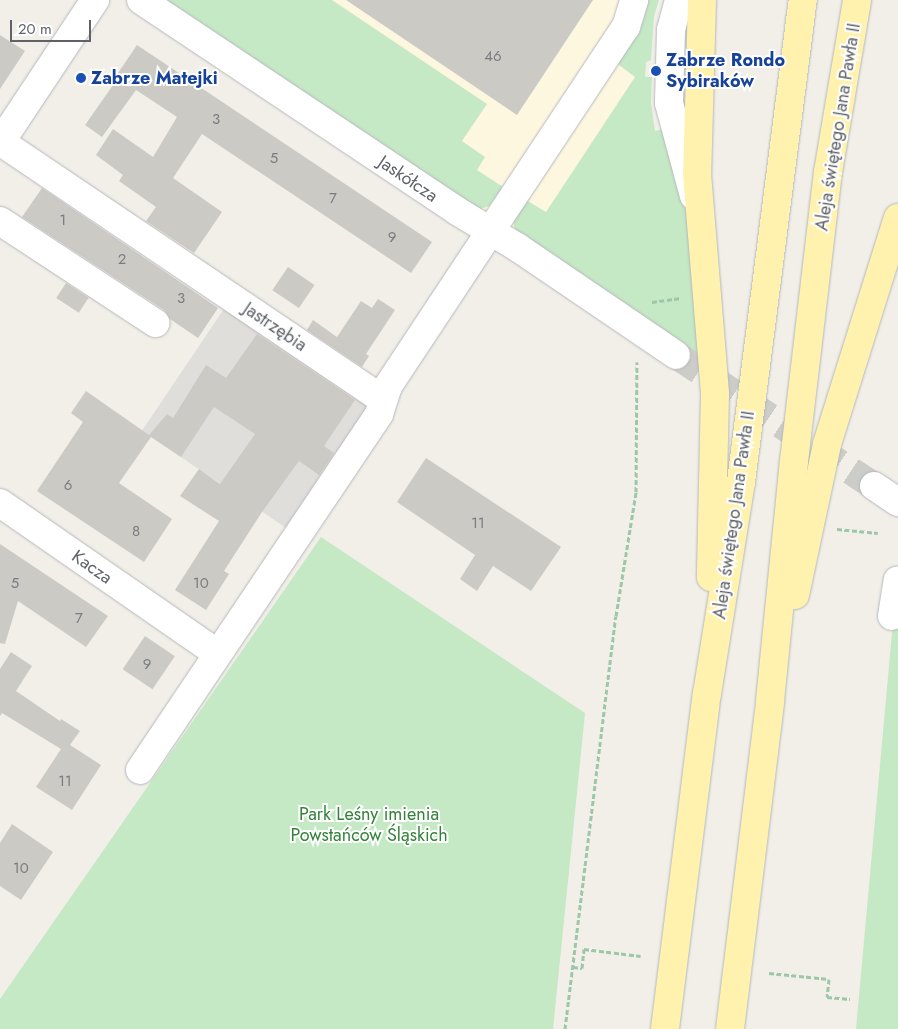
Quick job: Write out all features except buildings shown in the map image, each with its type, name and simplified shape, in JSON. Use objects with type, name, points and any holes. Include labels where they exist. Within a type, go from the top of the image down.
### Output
[{"type":"main road","points":[[702,0],[698,164],[699,212],[711,322],[716,452],[707,694]]},
{"type":"main road","name":"Aleja świętego Jana Pawła II","points":[[665,1029],[707,694],[741,482],[803,0]]},
{"type":"main road","name":"Aleja świętego Jana Pawła II","points":[[730,1029],[770,701],[794,462],[828,172],[858,0]]},
{"type":"main road","points":[[770,701],[828,444],[898,220]]},
{"type":"street","points":[[0,142],[96,0]]},
{"type":"street","name":"Jaskółcza","points":[[141,0],[448,206],[526,252],[676,355]]},
{"type":"street","points":[[140,770],[379,414],[388,386],[489,230],[626,26],[634,0]]},
{"type":"street","points":[[679,0],[671,30],[669,103],[699,212]]},
{"type":"street","name":"Jastrzębia","points":[[0,142],[383,400]]},
{"type":"street","points":[[0,221],[155,323]]},
{"type":"street","points":[[874,486],[898,502]]},
{"type":"street","name":"Kacza","points":[[0,503],[217,653]]},
{"type":"street","points":[[892,616],[898,580]]},
{"type":"path","points":[[652,302],[688,298]]},
{"type":"path","points":[[565,1029],[616,616],[636,492],[636,364],[639,358]]},
{"type":"path","points":[[833,528],[878,533]]},
{"type":"path","points":[[573,967],[582,968],[584,949],[641,956]]},
{"type":"path","points":[[769,974],[829,979],[828,997],[850,999]]},
{"type":"shaded area","points":[[159,0],[651,0],[631,159],[520,238]]},
{"type":"shaded area","points":[[228,303],[372,400],[286,528],[142,431]]},
{"type":"green space","points":[[159,0],[332,0],[487,104],[462,141],[485,157],[477,170],[503,187],[489,206],[478,210]]},
{"type":"green space","points":[[646,0],[659,0],[654,16],[651,60],[646,62],[645,77],[652,77],[651,103],[655,131],[668,128],[692,214],[706,361],[525,240],[515,229],[513,222],[526,200],[546,212],[635,77],[619,65],[618,61],[643,22]]},
{"type":"green space","name":"Park Leśny imienia Powstańców Śląskich","points":[[321,537],[585,713],[553,1029],[0,1029],[0,999]]},
{"type":"green space","points":[[898,567],[898,1029],[856,1029]]},
{"type":"tunnel","points":[[676,355],[874,486]]},
{"type":"place","name":"Zabrze Rondo Sybiraków","points":[[656,71]]},
{"type":"place","name":"Zabrze Matejki","points":[[81,78]]}]
